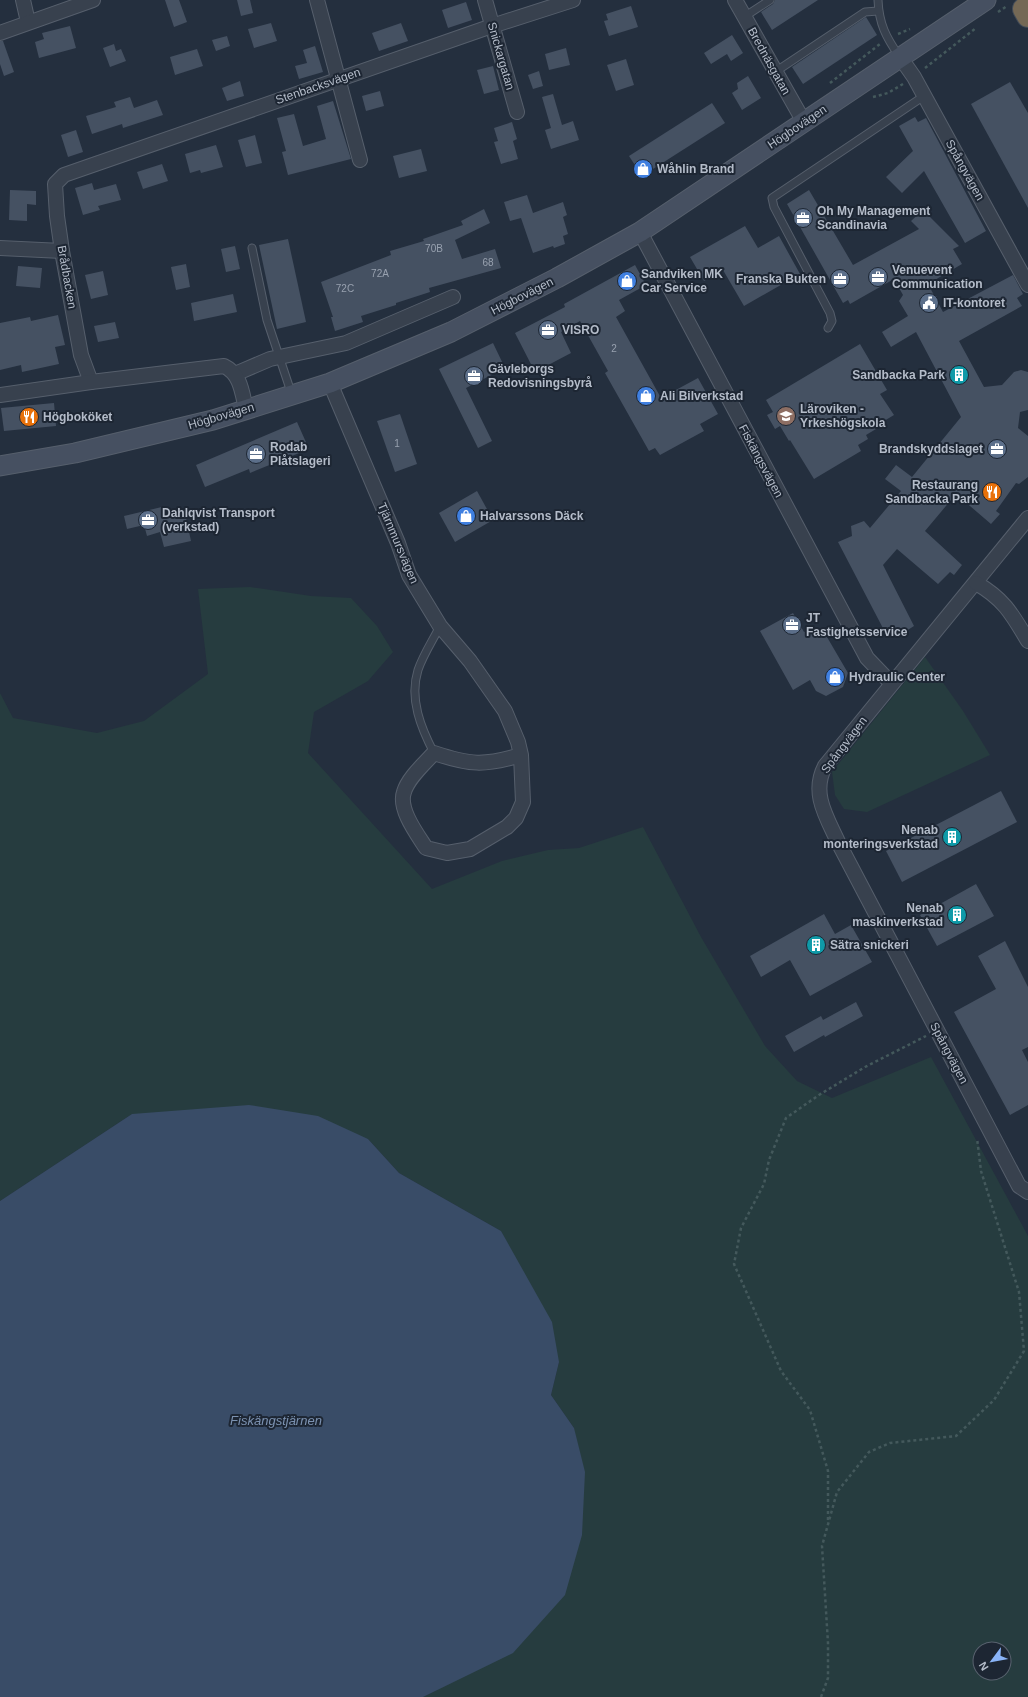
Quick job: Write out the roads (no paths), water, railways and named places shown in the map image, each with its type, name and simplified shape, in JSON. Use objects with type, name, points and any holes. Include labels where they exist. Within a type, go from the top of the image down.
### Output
[{"type":"main road","name":"Högbovägen","points":[[0,466],[114,445],[213,420],[330,383],[451,332],[557,278],[640,232],[978,5]]},
{"type":"street","points":[[23,0],[28,22]]},
{"type":"street","points":[[0,33],[93,0]]},
{"type":"street","points":[[317,0],[360,160]]},
{"type":"street","name":"Snickargatan","points":[[484,0],[517,112]]},
{"type":"street","name":"Stenbacksvägen","points":[[64,174],[492,26],[573,0]]},
{"type":"street","name":"Brednäsgatan","points":[[735,0],[804,122]]},
{"type":"street","name":"Spångvägen","points":[[900,57],[924,96],[1028,285]]},
{"type":"street","name":"Brådbacken","points":[[64,174],[55,184],[56,216],[81,355],[91,382]]},
{"type":"street","name":"Fiskängsvägen","points":[[640,232],[867,658],[891,683]]},
{"type":"street","points":[[0,248],[62,251]]},
{"type":"street","points":[[235,374],[270,359],[346,343],[453,297]]},
{"type":"street","points":[[0,395],[91,382],[224,366],[235,374],[246,409]]},
{"type":"street","name":"Tjärnmursvägen","points":[[330,383],[398,542],[409,575],[440,626],[470,661],[505,711],[518,742],[521,755],[523,802],[516,818],[506,827],[470,849],[447,853],[426,848],[405,812],[403,793],[413,777],[434,753]]},
{"type":"street","name":"Spångvägen","points":[[1028,518],[891,683],[825,766],[819,778],[818,789],[828,821],[838,842],[1019,1186],[1028,1192]]},
{"type":"street","points":[[976,582],[993,592],[1008,607],[1028,641]]},
{"type":"street","points":[[434,753],[462,762],[481,764],[501,761],[521,755]]},
{"type":"lane","points":[[744,17],[770,0]]},
{"type":"lane","points":[[878,0],[878,16],[887,38],[900,57]]},
{"type":"lane","points":[[775,72],[865,12],[878,11]]},
{"type":"lane","points":[[828,328],[832,321],[830,313],[774,207],[772,198],[924,96]]},
{"type":"lane","points":[[252,248],[267,320],[292,395]]},
{"type":"lane","points":[[434,753],[425,735],[414,697],[418,671],[440,626]]},
{"type":"water","name":"Fiskängstjärnen","points":[[249,1105],[318,1116],[368,1139],[399,1173],[501,1231],[552,1322],[559,1362],[551,1395],[574,1428],[585,1472],[582,1535],[565,1595],[513,1653],[423,1697],[0,1697],[0,1201],[132,1114]]},
{"type":"place","name":"Wåhlin Brand","points":[[643,169]]},
{"type":"place","name":"Oh My Management Scandinavia","points":[[803,218]]},
{"type":"place","name":"Venuevent Communication","points":[[878,277]]},
{"type":"place","name":"Franska Bukten","points":[[840,279]]},
{"type":"place","name":"Sandviken MK Car Service","points":[[627,281]]},
{"type":"place","name":"IT-kontoret","points":[[929,303]]},
{"type":"place","name":"VISRO","points":[[548,330]]},
{"type":"place","name":"Sandbacka Park","points":[[959,375]]},
{"type":"place","name":"Gävleborgs Redovisningsbyrå","points":[[474,376]]},
{"type":"place","name":"Ali Bilverkstad","points":[[646,396]]},
{"type":"place","name":"Läroviken - Yrkeshögskola","points":[[786,416]]},
{"type":"place","name":"Högboköket","points":[[29,417]]},
{"type":"place","name":"Brandskyddslaget","points":[[997,449]]},
{"type":"place","name":"Rodab Plåtslageri","points":[[256,454]]},
{"type":"place","name":"Restaurang Sandbacka Park","points":[[992,492]]},
{"type":"place","name":"Halvarssons Däck","points":[[466,516]]},
{"type":"place","name":"Dahlqvist Transport (verkstad)","points":[[148,520]]},
{"type":"place","name":"JT Fastighetsservice","points":[[792,625]]},
{"type":"place","name":"Hydraulic Center","points":[[835,677]]},
{"type":"place","name":"Nenab monteringsverkstad","points":[[952,837]]},
{"type":"place","name":"Nenab maskinverkstad","points":[[957,915]]},
{"type":"place","name":"Sätra snickeri","points":[[816,945]]}]
